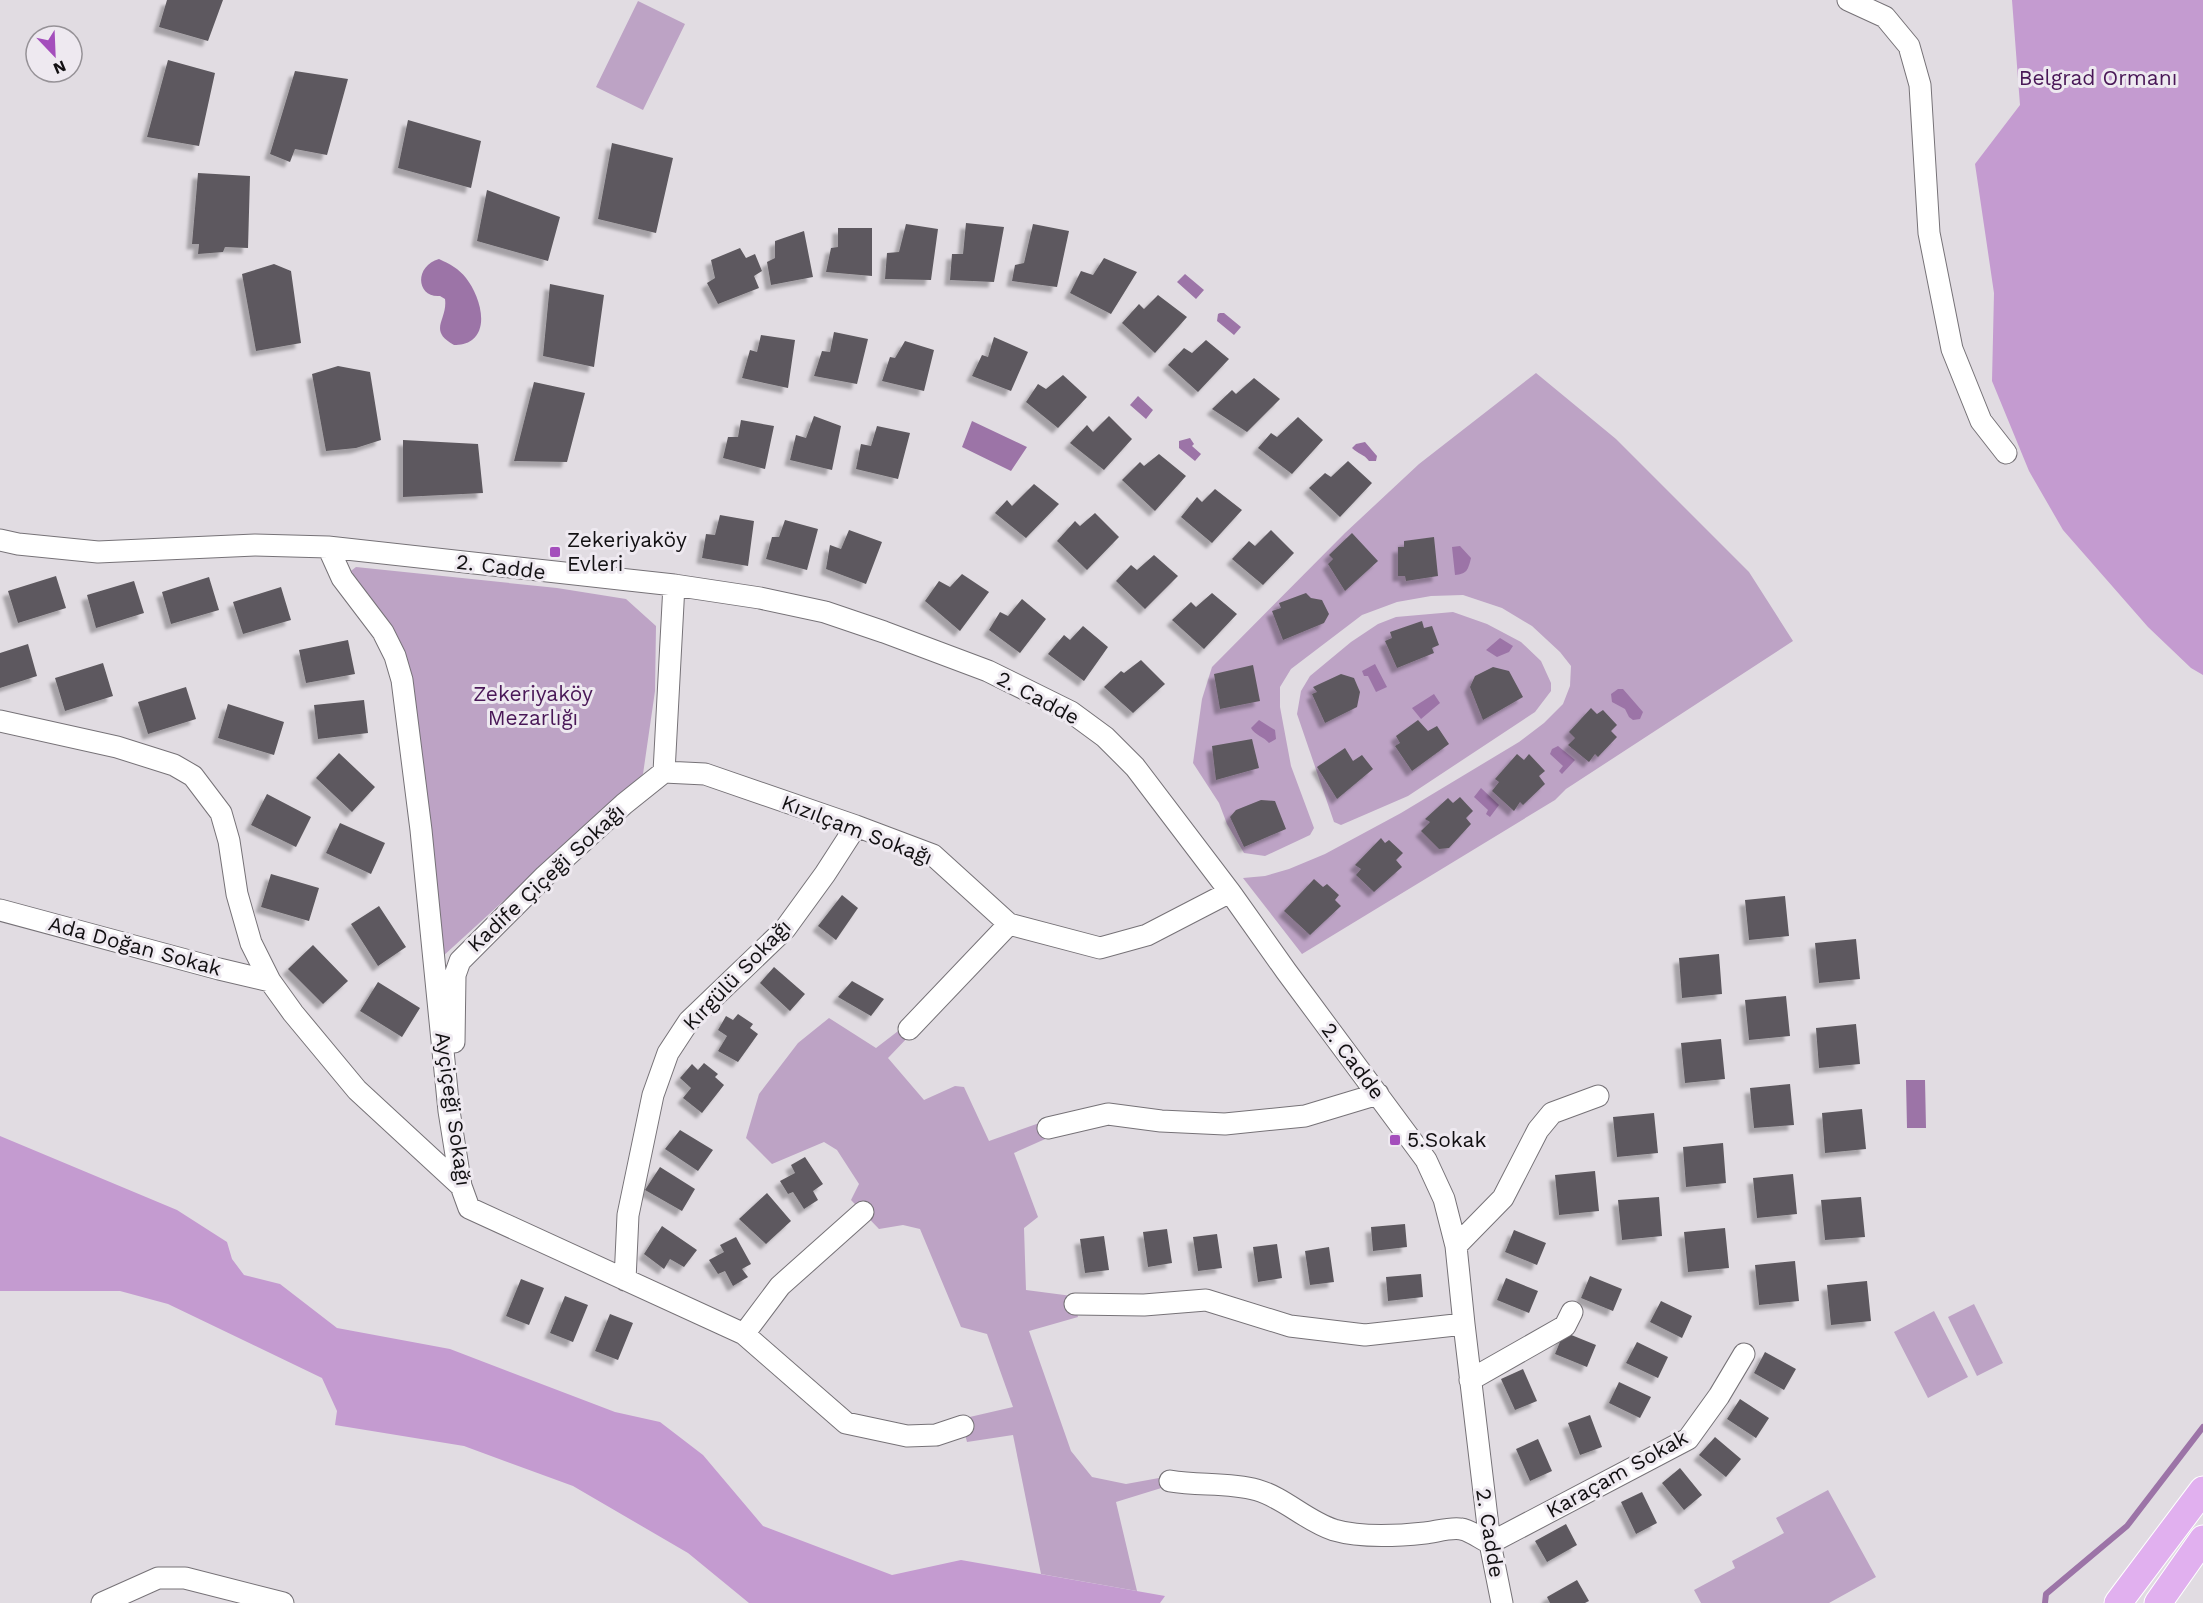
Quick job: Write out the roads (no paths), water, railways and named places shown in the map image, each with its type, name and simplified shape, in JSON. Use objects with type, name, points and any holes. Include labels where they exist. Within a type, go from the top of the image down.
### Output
[{"type":"main road","points":[[2118,1603],[2203,1490]]},
{"type":"main road","points":[[2158,1603],[2203,1539]]},
{"type":"street","points":[[1848,0],[1885,17],[1909,46],[1920,85],[1929,233],[1952,349],[1981,421],[2006,453]]},
{"type":"street","name":"2. Cadde","points":[[0,540],[98,552],[255,545],[328,547],[674,585],[760,598],[825,612],[884,632],[988,671],[1071,711],[1105,737],[1136,767],[1426,1160],[1444,1199],[1456,1246],[1490,1543],[1502,1603]]},
{"type":"street","name":"Ayçiçeği Sokağı","points":[[328,547],[342,578],[383,632],[395,656],[402,680],[420,819],[448,1111],[460,1186],[469,1208],[744,1334],[846,1423],[907,1436],[936,1435],[963,1426]]},
{"type":"street","points":[[664,772],[674,585]]},
{"type":"street","points":[[0,721],[117,747],[174,765],[193,776],[221,813],[229,841],[237,894],[251,943],[270,981],[357,1090],[460,1186]]},
{"type":"street","name":"Kadife Çiçeği Sokağı","points":[[460,1186],[454,1051],[455,975],[460,961],[545,876],[624,804],[664,772]]},
{"type":"street","name":"Kızılçam Sokağı","points":[[664,772],[705,774],[933,855],[1009,924],[1100,948],[1147,935],[1230,892]]},
{"type":"street","name":"Kırgülü Sokağı","points":[[625,1280],[628,1215],[653,1095],[668,1053],[688,1021],[785,929],[856,826]]},
{"type":"street","name":"Ada Doğan Sokak","points":[[0,910],[270,981]]},
{"type":"street","points":[[909,1029],[1009,924]]},
{"type":"street","points":[[1048,1128],[1108,1114],[1225,1124],[1305,1116],[1378,1094]]},
{"type":"street","points":[[1456,1246],[1503,1198],[1538,1130],[1552,1113],[1598,1096]]},
{"type":"street","points":[[744,1334],[780,1286],[862,1212]]},
{"type":"street","points":[[1075,1304],[1144,1305],[1206,1300],[1290,1326],[1365,1335],[1464,1324]]},
{"type":"street","points":[[1470,1380],[1565,1326],[1572,1312]]},
{"type":"street","name":"Karaçam Sokak","points":[[1490,1543],[1688,1439],[1719,1396],[1744,1354]]},
{"type":"street","points":[[1170,1481],[1192,1485],[1211,1483],[1257,1490],[1285,1502],[1334,1530],[1364,1535],[1414,1534],[1461,1528],[1490,1543]]},
{"type":"street","points":[[102,1603],[158,1578],[185,1578],[283,1603]]},
{"type":"waterway","points":[[2045,1603],[2046,1594],[2127,1526],[2203,1427]]},
{"type":"place","name":"Zekeriyaköy Evleri","points":[[555,552]]},
{"type":"place","name":"5.Sokak","points":[[1395,1140]]},
{"type":"park label","name":"Belgrad Ormanı","points":[[2098,78]]},
{"type":"park label","name":"Zekeriyaköy Mezarlığı","points":[[533,706]]}]
